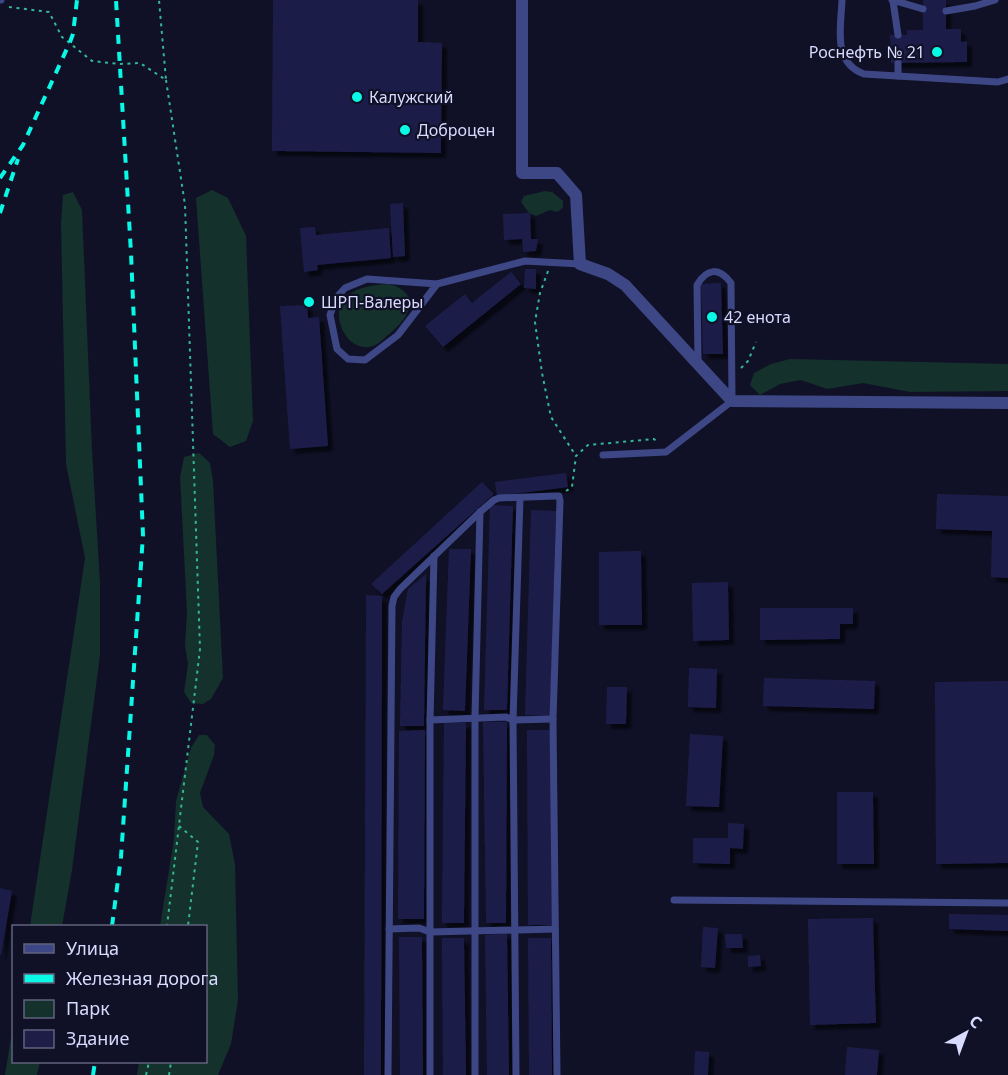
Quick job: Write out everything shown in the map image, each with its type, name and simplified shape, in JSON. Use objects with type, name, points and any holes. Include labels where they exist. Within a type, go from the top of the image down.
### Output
[{"type":"street","points":[[522,0],[522,173],[557,173],[576,195],[580,264],[608,273],[625,285],[732,401],[1008,403]]},
{"type":"lane","points":[[842,0],[841,47],[845,61],[852,70],[864,74],[998,82],[1008,79]]},
{"type":"lane","points":[[898,35],[893,0],[923,9]]},
{"type":"lane","points":[[946,11],[995,0]]},
{"type":"lane","points":[[898,63],[898,76]]},
{"type":"lane","points":[[437,284],[398,335],[365,360],[348,359],[337,349],[330,315],[336,298],[345,288],[367,279],[437,284],[525,261],[580,264]]},
{"type":"lane","points":[[603,455],[666,452],[732,401],[731,283],[719,272],[710,271],[702,276],[697,285],[698,365]]},
{"type":"lane","points":[[388,1075],[392,606],[394,597],[494,500],[559,496],[554,719],[557,1075]]},
{"type":"lane","points":[[516,1075],[513,720],[520,498]]},
{"type":"lane","points":[[475,1075],[475,717],[480,512]]},
{"type":"lane","points":[[429,1075],[430,720],[434,556]]},
{"type":"lane","points":[[430,720],[475,717],[506,717],[513,720],[554,719]]},
{"type":"lane","points":[[674,900],[1008,903]]},
{"type":"lane","points":[[389,928],[419,928],[430,932],[555,929]]},
{"type":"path","points":[[159,0],[166,80],[185,205],[200,649],[167,925]]},
{"type":"path","points":[[0,5],[49,12],[62,37],[92,61],[120,64],[140,63],[166,80]]},
{"type":"path","points":[[551,263],[540,292],[535,322],[551,417],[576,456]]},
{"type":"path","points":[[732,380],[748,361],[756,342]]},
{"type":"path","points":[[179,826],[198,842],[188,925]]},
{"type":"green space","points":[[212,190],[228,198],[246,236],[253,421],[246,441],[230,447],[213,434],[196,198]]},
{"type":"green space","points":[[545,191],[552,192],[563,201],[563,208],[557,212],[550,210],[536,216],[529,213],[521,202],[524,196]]},
{"type":"green space","points":[[73,192],[82,210],[100,583],[100,655],[72,870],[62,925],[30,925],[85,558],[66,464],[61,223],[63,195]]},
{"type":"green space","points":[[387,284],[401,289],[411,301],[406,316],[377,344],[364,347],[355,344],[343,330],[339,312],[341,303],[356,290]]},
{"type":"green space","points":[[790,359],[1008,364],[1008,391],[910,392],[863,383],[827,389],[801,380],[780,384],[760,395],[750,385],[754,373],[771,364]]},
{"type":"green space","points":[[199,453],[210,463],[213,481],[223,678],[211,699],[203,704],[191,703],[184,692],[188,664],[185,646],[187,612],[180,477],[184,457]]},
{"type":"green space","points":[[199,735],[207,735],[215,745],[214,755],[200,793],[203,807],[229,834],[235,864],[238,1000],[231,1044],[218,1075],[137,1075],[139,1063],[207,1063],[207,925],[160,925],[174,839],[176,801],[191,748]]},
{"type":"green space","points":[[12,1031],[12,1063],[40,1063],[37,1075],[5,1075]]},
{"type":"building","name":"Калужский","points":[[273,0],[418,0],[418,42],[442,43],[441,153],[272,151]]},
{"type":"building","name":"Роснефть № 21","points":[[923,0],[946,0],[946,29],[961,29],[961,42],[967,41],[967,62],[891,63],[890,35],[907,35],[907,30],[923,30]]},
{"type":"building","points":[[403,203],[405,256],[393,257],[390,204]]},
{"type":"building","points":[[530,213],[531,239],[538,239],[536,251],[523,252],[522,239],[504,240],[503,214]]},
{"type":"building","points":[[315,227],[316,235],[389,228],[391,258],[317,265],[318,270],[304,272],[300,228]]},
{"type":"building","points":[[525,269],[536,269],[536,289],[524,288]]},
{"type":"building","points":[[511,272],[521,284],[443,347],[425,326],[465,294],[472,303]]},
{"type":"building","points":[[721,283],[723,354],[703,354],[701,284]]},
{"type":"building","points":[[307,305],[308,318],[319,317],[328,446],[290,449],[280,306]]},
{"type":"building","points":[[566,473],[568,487],[497,496],[495,482]]},
{"type":"building","points":[[482,482],[494,494],[382,594],[371,584]]},
{"type":"building","points":[[937,494],[1008,496],[1008,578],[991,577],[992,531],[936,529]]},
{"type":"building","points":[[490,505],[513,506],[507,710],[484,710]]},
{"type":"building","points":[[531,510],[556,511],[550,716],[525,715]]},
{"type":"building","points":[[449,549],[471,549],[465,711],[443,710]]},
{"type":"building","points":[[641,551],[642,625],[599,625],[599,552]]},
{"type":"building","points":[[426,574],[424,726],[400,726],[402,622],[408,589]]},
{"type":"building","points":[[728,582],[729,640],[693,641],[692,583]]},
{"type":"building","points":[[366,595],[382,596],[381,1075],[364,1075]]},
{"type":"building","points":[[760,608],[853,608],[853,624],[840,624],[840,639],[760,640]]},
{"type":"building","points":[[689,668],[717,669],[716,708],[688,707]]},
{"type":"building","points":[[764,678],[875,681],[874,709],[763,706]]},
{"type":"building","points":[[1008,681],[1008,863],[936,864],[935,682]]},
{"type":"building","points":[[607,687],[627,687],[626,724],[606,724]]},
{"type":"building","points":[[483,722],[507,722],[506,923],[486,923]]},
{"type":"building","points":[[444,723],[466,723],[464,923],[442,923]]},
{"type":"building","points":[[425,730],[424,919],[398,919],[399,731]]},
{"type":"building","points":[[527,730],[551,730],[553,925],[528,925]]},
{"type":"building","points":[[690,734],[723,736],[719,807],[686,806]]},
{"type":"building","points":[[837,792],[873,792],[874,864],[837,864]]},
{"type":"building","points":[[728,823],[744,824],[743,849],[730,848],[730,864],[693,863],[693,838],[728,838]]},
{"type":"building","points":[[0,888],[12,891],[1,955],[0,955]]},
{"type":"building","points":[[949,914],[1008,915],[1008,931],[949,929]]},
{"type":"building","points":[[873,918],[876,1023],[810,1025],[808,919]]},
{"type":"building","points":[[703,927],[718,928],[715,968],[701,967]]},
{"type":"building","points":[[507,933],[509,1075],[487,1075],[485,935]]},
{"type":"building","points":[[725,934],[742,934],[743,948],[726,948]]},
{"type":"building","points":[[399,937],[422,937],[423,1075],[400,1075]]},
{"type":"building","points":[[442,938],[464,938],[466,1075],[443,1075]]},
{"type":"building","points":[[528,938],[551,938],[552,1075],[529,1075]]},
{"type":"building","points":[[760,955],[761,966],[748,967],[748,956]]},
{"type":"building","points":[[847,1047],[879,1050],[877,1075],[845,1075]]},
{"type":"building","points":[[695,1051],[709,1052],[708,1075],[694,1075]]},
{"type":"railway","points":[[0,178],[23,145],[70,42],[77,0]]},
{"type":"railway","points":[[112,925],[121,857],[143,535],[131,253],[116,0]]},
{"type":"railway","points":[[0,213],[18,159]]},
{"type":"railway","points":[[93,1075],[95,1063]]},
{"type":"place","name":"Роснефть № 21","points":[[937,52]]},
{"type":"place","name":"Калужский","points":[[357,97]]},
{"type":"place","name":"Доброцен","points":[[405,130]]},
{"type":"place","name":"ШРП-Валеры","points":[[309,302]]},
{"type":"place","name":"42 енота","points":[[712,317]]}]
